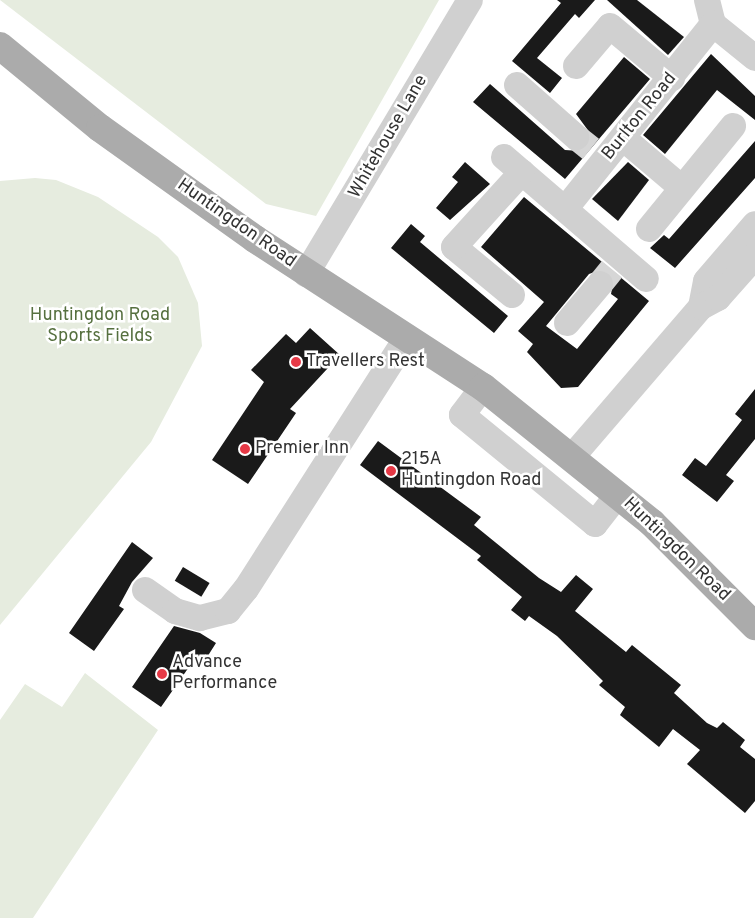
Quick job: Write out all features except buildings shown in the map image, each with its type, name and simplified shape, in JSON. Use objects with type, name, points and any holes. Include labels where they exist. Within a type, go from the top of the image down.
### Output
[{"type":"main road","name":"Huntingdon Road","points":[[0,46],[100,128],[306,274],[407,337],[483,388],[618,495],[755,626]]},
{"type":"street","name":"Whitehouse Lane","points":[[306,274],[470,0]]},
{"type":"street","points":[[710,12],[755,58]]},
{"type":"street","name":"Burlton Road","points":[[566,208],[591,149],[623,138],[672,78],[710,12]]},
{"type":"street","points":[[576,66],[610,26],[672,78]]},
{"type":"street","points":[[517,85],[591,149]]},
{"type":"street","points":[[649,229],[733,126]]},
{"type":"street","points":[[623,138],[682,188]]},
{"type":"street","points":[[512,295],[454,247],[513,164],[566,208],[611,271],[646,279]]},
{"type":"street","points":[[700,307],[706,281],[755,224]]},
{"type":"street","points":[[571,458],[700,307],[718,298],[755,256]]},
{"type":"street","points":[[567,323],[611,271]]},
{"type":"street","points":[[145,590],[175,611],[200,618],[228,611],[246,589],[407,337]]},
{"type":"street","points":[[262,587],[393,378]]},
{"type":"street","name":"Huntingdon Road","points":[[483,388],[462,415],[595,524],[618,495]]},
{"type":"green space","points":[[0,0],[439,0],[316,216],[266,204]]},
{"type":"green space","name":"Huntingdon Road Sports Fields","points":[[35,178],[56,180],[98,197],[158,237],[178,257],[198,303],[202,346],[151,442],[0,625],[0,181]]},
{"type":"green space","points":[[85,673],[158,730],[33,918],[0,918],[0,720],[25,684],[62,707]]},
{"type":"tunnel","points":[[576,137],[591,149]]},
{"type":"tunnel","points":[[600,284],[612,269]]},
{"type":"place","name":"Travellers Rest","points":[[296,362]]},
{"type":"place","name":"Premier Inn","points":[[245,449]]},
{"type":"place","name":"215A Huntingdon Road","points":[[391,471]]},
{"type":"place","name":"Advance Performance","points":[[162,674]]}]
